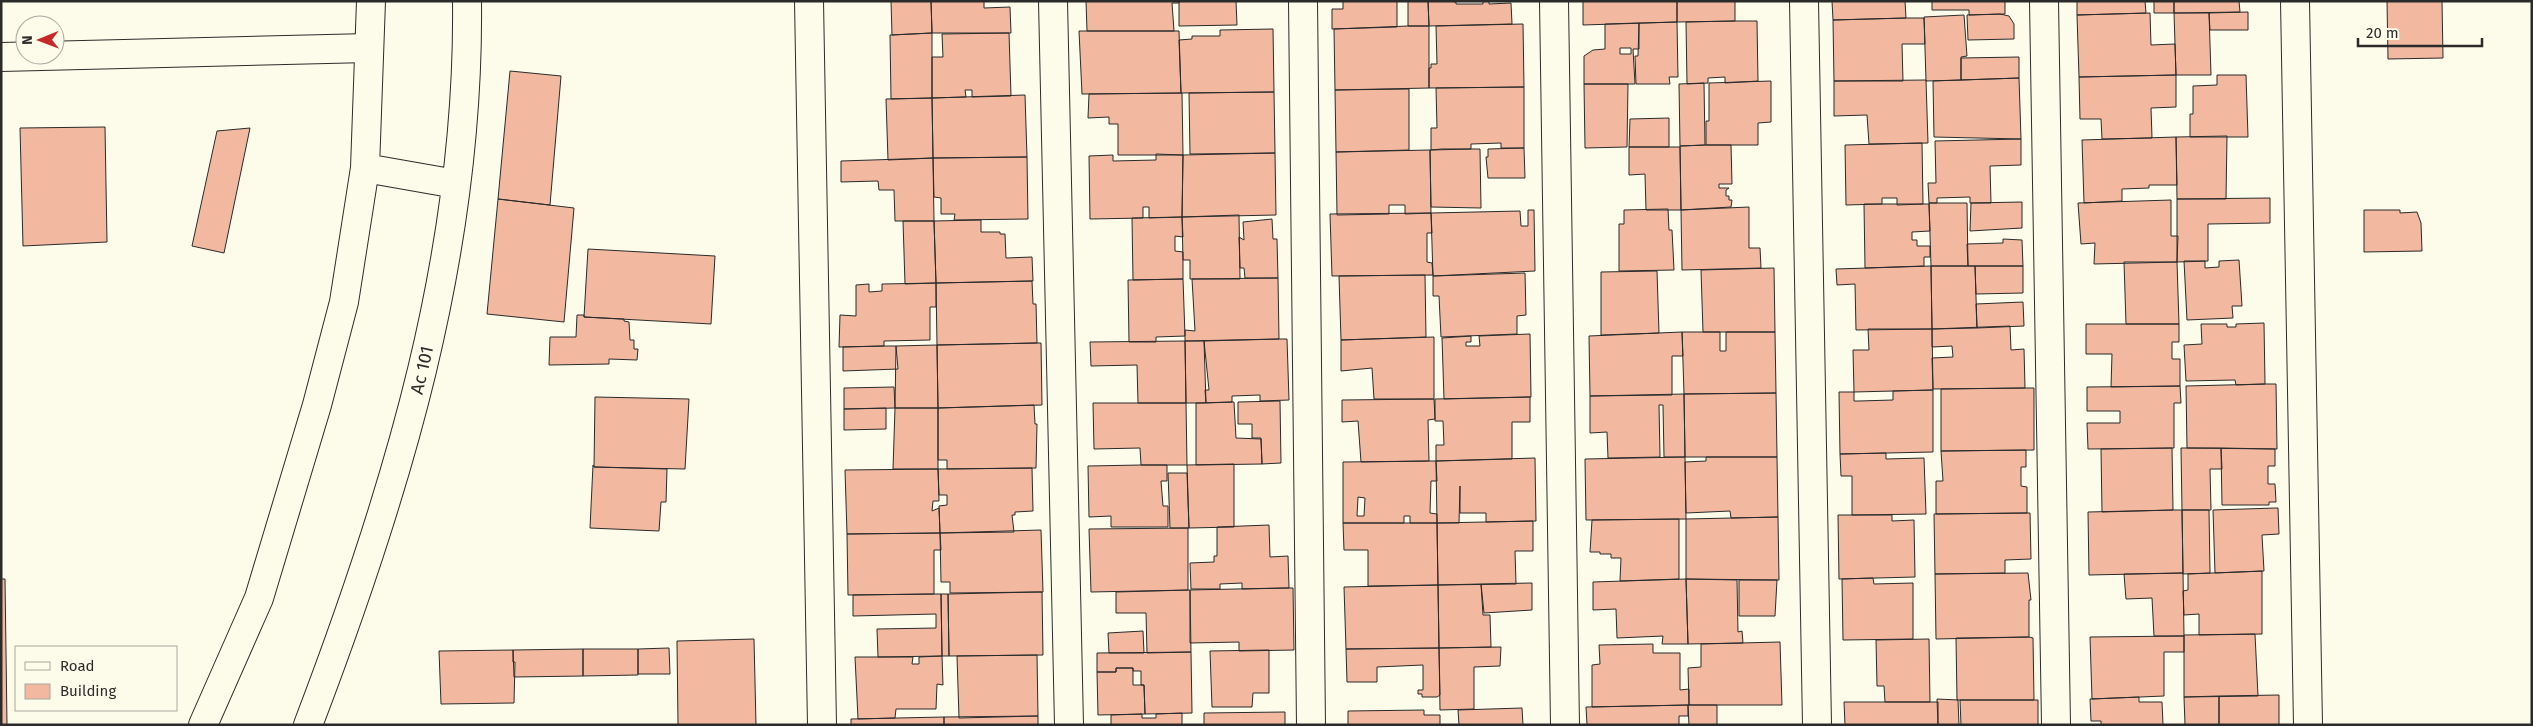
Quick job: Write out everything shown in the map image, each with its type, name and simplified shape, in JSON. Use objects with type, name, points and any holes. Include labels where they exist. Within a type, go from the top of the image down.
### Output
[{"type":"street","points":[[202,725],[259,598],[317,405],[344,302],[365,168],[370,1]]},
{"type":"street","name":"Ac 101","points":[[308,725],[350,615],[391,488],[416,399],[446,264],[468,57],[467,1]]},
{"type":"street","points":[[809,1],[822,725]]},
{"type":"street","points":[[1053,1],[1069,725]]},
{"type":"street","points":[[1303,1],[1311,725]]},
{"type":"street","points":[[1554,1],[1565,725]]},
{"type":"street","points":[[1804,1],[1817,725]]},
{"type":"street","points":[[2044,1],[2056,725]]},
{"type":"street","points":[[2295,1],[2308,725]]},
{"type":"street","points":[[1,57],[369,48]]},
{"type":"street","points":[[365,168],[456,184]]},
{"type":"building","points":[[891,1],[931,1],[932,33],[892,35]]},
{"type":"building","points":[[931,1],[984,1],[984,8],[1010,7],[1011,33],[932,33]]},
{"type":"building","points":[[1086,1],[1179,1],[1179,3],[1172,3],[1174,31],[1087,31]]},
{"type":"building","points":[[1179,1],[1236,1],[1237,25],[1179,26]]},
{"type":"building","points":[[1343,1],[1397,1],[1397,27],[1332,29],[1332,9],[1343,9]]},
{"type":"building","points":[[1408,1],[1428,1],[1429,26],[1408,26]]},
{"type":"building","points":[[1428,1],[1448,1],[1456,2],[1456,4],[1483,4],[1483,1],[1489,1],[1489,4],[1511,3],[1512,24],[1429,26]]},
{"type":"building","points":[[1583,1],[1677,1],[1677,22],[1583,25]]},
{"type":"building","points":[[1677,1],[1735,1],[1735,21],[1677,22]]},
{"type":"building","points":[[1832,1],[1905,1],[1906,18],[1833,20]]},
{"type":"building","points":[[1932,1],[2005,1],[2005,14],[1969,15],[1969,10],[1932,10]]},
{"type":"building","points":[[2077,1],[2145,1],[2146,13],[2077,15]]},
{"type":"building","points":[[2154,1],[2174,1],[2174,13],[2154,13]]},
{"type":"building","points":[[2174,1],[2239,1],[2240,12],[2174,13]]},
{"type":"building","points":[[2387,1],[2442,1],[2443,58],[2388,59]]},
{"type":"building","points":[[2248,12],[2248,30],[2210,30],[2209,13]]},
{"type":"building","points":[[2150,13],[2151,45],[2175,44],[2176,75],[2079,77],[2077,15]]},
{"type":"building","points":[[2174,13],[2209,13],[2211,75],[2176,75]]},
{"type":"building","points":[[2000,14],[2009,16],[2014,24],[2014,39],[1968,40],[1967,15]]},
{"type":"building","points":[[1964,15],[1967,56],[1961,57],[1961,80],[1926,81],[1924,17]]},
{"type":"building","points":[[1924,18],[1925,44],[1902,44],[1903,81],[1834,81],[1833,20]]},
{"type":"building","points":[[1757,21],[1758,81],[1725,83],[1725,77],[1708,78],[1708,83],[1687,84],[1686,22]]},
{"type":"building","points":[[1677,22],[1678,77],[1669,77],[1670,84],[1636,84],[1635,56],[1638,56],[1639,23]]},
{"type":"building","points":[[1639,23],[1639,49],[1633,49],[1635,84],[1584,84],[1584,56],[1593,50],[1605,49],[1605,24]],"holes":[[[1620,48],[1631,48],[1631,54],[1620,54]]]},
{"type":"building","points":[[1523,24],[1524,87],[1429,88],[1429,68],[1431,68],[1431,64],[1437,64],[1436,26]]},
{"type":"building","points":[[1429,26],[1429,88],[1335,90],[1334,29]]},
{"type":"building","points":[[1273,29],[1274,92],[1181,93],[1179,40],[1192,39],[1192,36],[1220,36],[1220,30]]},
{"type":"building","points":[[1079,31],[1179,31],[1181,93],[1082,94]]},
{"type":"building","points":[[932,33],[932,98],[891,99],[890,35]]},
{"type":"building","points":[[1009,33],[1011,96],[972,97],[972,90],[965,90],[966,97],[932,98],[932,57],[943,57],[942,34]]},
{"type":"building","points":[[2019,57],[2019,78],[1961,80],[1961,58]]},
{"type":"building","points":[[510,71],[561,76],[550,205],[498,199]]},
{"type":"building","points":[[2176,75],[2176,107],[2151,108],[2152,138],[2102,139],[2101,119],[2080,119],[2079,77]]},
{"type":"building","points":[[2217,75],[2246,75],[2248,137],[2190,137],[2190,114],[2193,114],[2193,86],[2217,85]]},
{"type":"building","points":[[2019,78],[2021,139],[1934,137],[1933,81]]},
{"type":"building","points":[[1926,80],[1928,143],[1869,144],[1867,115],[1834,116],[1834,81]]},
{"type":"building","points":[[1771,81],[1771,122],[1758,123],[1758,145],[1706,145],[1706,121],[1709,121],[1709,83]]},
{"type":"building","points":[[1704,83],[1705,145],[1680,146],[1679,84]]},
{"type":"building","points":[[1584,84],[1628,84],[1627,147],[1585,148]]},
{"type":"building","points":[[1524,87],[1524,148],[1501,148],[1501,143],[1471,144],[1471,149],[1431,150],[1431,128],[1437,128],[1436,88]]},
{"type":"building","points":[[1409,89],[1409,150],[1336,152],[1335,90]]},
{"type":"building","points":[[1274,92],[1275,153],[1190,154],[1189,93]]},
{"type":"building","points":[[1182,93],[1183,155],[1118,155],[1118,124],[1109,124],[1109,117],[1088,118],[1089,94]]},
{"type":"building","points":[[1025,95],[1027,157],[933,158],[932,98]]},
{"type":"building","points":[[932,98],[933,158],[888,160],[886,99]]},
{"type":"building","points":[[1669,118],[1669,147],[1629,147],[1630,119]]},
{"type":"building","points":[[105,127],[107,242],[23,246],[20,128]]},
{"type":"building","points":[[250,128],[224,253],[192,246],[217,131]]},
{"type":"building","points":[[2227,136],[2226,199],[2177,199],[2176,137]]},
{"type":"building","points":[[2176,137],[2177,185],[2149,185],[2149,188],[2122,189],[2122,201],[2084,203],[2082,140]]},
{"type":"building","points":[[2021,139],[2021,165],[1990,166],[1991,203],[1970,203],[1970,197],[1937,198],[1937,203],[1929,203],[1928,183],[1936,183],[1935,141]]},
{"type":"building","points":[[1922,143],[1923,204],[1897,205],[1897,198],[1882,198],[1882,204],[1846,205],[1845,145]]},
{"type":"building","points":[[1731,145],[1732,184],[1719,184],[1719,188],[1729,188],[1726,190],[1726,196],[1729,196],[1729,200],[1732,200],[1731,207],[1681,210],[1680,146]]},
{"type":"building","points":[[1629,147],[1680,147],[1681,210],[1646,210],[1645,174],[1629,175]]},
{"type":"building","points":[[1524,148],[1525,178],[1488,178],[1486,157],[1488,157],[1488,149]]},
{"type":"building","points":[[1480,149],[1481,208],[1431,207],[1430,150]]},
{"type":"building","points":[[1430,150],[1431,213],[1405,214],[1405,205],[1389,205],[1389,214],[1337,215],[1336,152]]},
{"type":"building","points":[[1275,153],[1276,215],[1182,217],[1183,155]]},
{"type":"building","points":[[1156,154],[1183,155],[1182,217],[1149,218],[1149,207],[1143,207],[1143,218],[1090,219],[1089,156],[1113,155],[1113,161],[1156,160]]},
{"type":"building","points":[[1027,157],[1028,219],[954,220],[955,214],[941,214],[941,198],[934,197],[933,158]]},
{"type":"building","points":[[933,158],[934,221],[895,221],[894,190],[879,190],[878,181],[841,182],[841,161]]},
{"type":"building","points":[[2270,198],[2270,223],[2208,224],[2208,261],[2177,262],[2177,199]]},
{"type":"building","points":[[498,199],[574,208],[564,322],[487,314]]},
{"type":"building","points":[[2171,200],[2171,236],[2178,236],[2177,262],[2094,264],[2095,243],[2081,244],[2078,203]]},
{"type":"building","points":[[2022,202],[2022,228],[1970,231],[1971,203]]},
{"type":"building","points":[[1929,203],[1967,203],[1968,266],[1931,266]]},
{"type":"building","points":[[1864,204],[1929,204],[1930,231],[1912,232],[1912,240],[1917,240],[1917,246],[1930,246],[1930,257],[1924,257],[1924,266],[1865,268]]},
{"type":"building","points":[[1749,207],[1749,248],[1760,248],[1761,268],[1682,270],[1681,210]]},
{"type":"building","points":[[1668,209],[1669,230],[1672,230],[1674,270],[1619,271],[1619,224],[1624,224],[1624,210]]},
{"type":"building","points":[[1528,210],[1534,210],[1535,271],[1433,276],[1431,213],[1520,211],[1521,226],[1528,226]]},
{"type":"building","points":[[2364,210],[2400,210],[2400,213],[2417,212],[2421,223],[2422,251],[2364,252]]},
{"type":"building","points":[[1431,213],[1432,233],[1427,233],[1427,262],[1432,263],[1433,275],[1332,276],[1330,214]]},
{"type":"building","points":[[1239,215],[1240,279],[1190,279],[1190,260],[1183,260],[1182,217]]},
{"type":"building","points":[[1182,217],[1183,237],[1175,236],[1175,251],[1183,252],[1183,279],[1133,280],[1132,218]]},
{"type":"building","points":[[1272,219],[1273,239],[1277,239],[1278,278],[1245,278],[1244,268],[1240,268],[1239,237],[1244,240],[1243,222]]},
{"type":"building","points":[[981,220],[981,232],[1000,232],[1000,234],[1005,234],[1006,258],[1032,257],[1033,281],[936,283],[934,221]]},
{"type":"building","points":[[903,221],[934,221],[936,283],[905,284]]},
{"type":"building","points":[[2003,239],[2022,240],[2023,266],[1968,266],[1967,244],[2003,243]]},
{"type":"building","points":[[588,249],[715,256],[711,324],[584,317]]},
{"type":"building","points":[[2239,260],[2242,306],[2232,306],[2233,318],[2187,320],[2184,261],[2205,261],[2205,268],[2219,267],[2219,261]]},
{"type":"building","points":[[2124,262],[2177,262],[2179,324],[2126,324]]},
{"type":"building","points":[[1931,266],[1975,266],[1977,328],[1932,329]]},
{"type":"building","points":[[1931,266],[1932,329],[1856,330],[1855,284],[1837,285],[1836,269]]},
{"type":"building","points":[[1975,266],[2023,266],[2023,293],[1976,294]]},
{"type":"building","points":[[1774,268],[1775,332],[1703,332],[1701,270]]},
{"type":"building","points":[[1657,271],[1659,333],[1601,335],[1601,272]]},
{"type":"building","points":[[1525,273],[1526,315],[1517,316],[1517,334],[1441,337],[1439,296],[1433,296],[1433,276]]},
{"type":"building","points":[[1425,275],[1426,337],[1341,340],[1339,276]]},
{"type":"building","points":[[1278,278],[1279,339],[1185,341],[1185,330],[1195,331],[1192,279]]},
{"type":"building","points":[[1183,279],[1185,336],[1156,337],[1156,342],[1129,342],[1128,280]]},
{"type":"building","points":[[1032,281],[1033,304],[1036,304],[1037,343],[937,345],[936,283]]},
{"type":"building","points":[[936,283],[936,307],[930,307],[930,340],[884,341],[884,346],[839,347],[840,315],[856,316],[856,285],[869,284],[869,292],[882,291],[882,284]]},
{"type":"building","points":[[2023,302],[2024,326],[1977,328],[1976,304]]},
{"type":"building","points":[[577,315],[624,319],[624,321],[629,322],[630,340],[634,340],[634,349],[638,349],[637,360],[609,359],[609,364],[549,365],[550,337],[576,337]]},
{"type":"building","points":[[2264,323],[2265,384],[2236,385],[2235,380],[2186,381],[2184,345],[2202,344],[2201,324],[2227,324],[2227,327],[2236,327],[2236,324]]},
{"type":"building","points":[[2086,324],[2179,324],[2179,342],[2172,342],[2172,359],[2180,359],[2180,386],[2111,387],[2112,354],[2086,354]]},
{"type":"building","points":[[2010,326],[2011,350],[2024,349],[2025,388],[1933,389],[1932,358],[1953,357],[1952,346],[1932,347],[1932,329]]},
{"type":"building","points":[[1868,329],[1932,329],[1933,390],[1854,392],[1853,350],[1869,350]]},
{"type":"building","points":[[1682,332],[1720,332],[1720,351],[1726,351],[1726,332],[1775,332],[1776,393],[1684,394]]},
{"type":"building","points":[[1682,332],[1683,356],[1672,356],[1672,395],[1590,396],[1589,336]]},
{"type":"building","points":[[1530,334],[1531,397],[1444,399],[1442,338],[1471,336],[1471,342],[1466,342],[1466,346],[1480,346],[1479,336]]},
{"type":"building","points":[[1434,337],[1434,399],[1374,399],[1372,368],[1341,371],[1341,340]]},
{"type":"building","points":[[1287,339],[1289,400],[1260,401],[1260,395],[1232,396],[1232,402],[1206,403],[1205,390],[1209,390],[1204,341]]},
{"type":"building","points":[[1185,341],[1204,341],[1206,403],[1186,403]]},
{"type":"building","points":[[1185,341],[1186,403],[1138,403],[1137,365],[1091,366],[1090,342]]},
{"type":"building","points":[[1041,343],[1042,405],[938,408],[937,345]]},
{"type":"building","points":[[937,345],[938,408],[895,408],[896,346]]},
{"type":"building","points":[[896,346],[898,369],[843,371],[843,347]]},
{"type":"building","points":[[2276,384],[2277,449],[2187,448],[2186,386]]},
{"type":"building","points":[[2180,386],[2181,403],[2174,403],[2174,448],[2088,449],[2087,423],[2120,423],[2120,411],[2087,411],[2087,387]]},
{"type":"building","points":[[894,387],[895,408],[844,409],[844,388]]},
{"type":"building","points":[[2034,388],[2034,450],[1941,451],[1941,389]]},
{"type":"building","points":[[1933,390],[1933,452],[1840,454],[1839,392],[1854,392],[1854,401],[1859,401],[1893,400],[1893,391]]},
{"type":"building","points":[[1776,393],[1777,457],[1685,457],[1684,394]]},
{"type":"building","points":[[1684,394],[1685,457],[1664,457],[1663,405],[1659,405],[1660,457],[1608,458],[1607,432],[1590,433],[1590,396]]},
{"type":"building","points":[[595,397],[689,399],[685,469],[594,467]]},
{"type":"building","points":[[1530,397],[1530,422],[1512,422],[1512,459],[1436,461],[1436,445],[1444,445],[1443,421],[1435,421],[1435,399]]},
{"type":"building","points":[[1434,399],[1435,419],[1428,420],[1429,461],[1361,462],[1358,421],[1342,422],[1342,400]]},
{"type":"building","points":[[1280,401],[1281,463],[1262,464],[1261,438],[1252,438],[1252,424],[1238,424],[1238,402]]},
{"type":"building","points":[[1234,402],[1236,438],[1261,439],[1262,464],[1196,465],[1196,403]]},
{"type":"building","points":[[1093,403],[1186,403],[1187,465],[1141,465],[1140,448],[1094,449]]},
{"type":"building","points":[[1034,405],[1035,424],[1037,424],[1036,468],[947,469],[947,460],[938,460],[938,408]]},
{"type":"building","points":[[886,408],[886,429],[844,430],[844,409]]},
{"type":"building","points":[[895,408],[938,408],[938,469],[893,469]]},
{"type":"building","points":[[2172,448],[2173,510],[2102,512],[2101,449]]},
{"type":"building","points":[[2181,448],[2221,448],[2222,469],[2210,469],[2211,510],[2182,510]]},
{"type":"building","points":[[2221,448],[2275,449],[2275,466],[2268,466],[2268,484],[2275,484],[2276,502],[2269,502],[2269,505],[2222,505]]},
{"type":"building","points":[[2026,450],[2026,467],[2021,467],[2021,486],[2027,487],[2027,513],[1936,514],[1936,481],[1943,481],[1941,451]]},
{"type":"building","points":[[1886,453],[1886,459],[1924,458],[1926,514],[1852,515],[1852,476],[1841,476],[1840,454]]},
{"type":"building","points":[[1685,457],[1686,519],[1586,520],[1585,459]]},
{"type":"building","points":[[1706,457],[1777,457],[1778,517],[1731,518],[1730,511],[1686,513],[1685,462],[1706,461]]},
{"type":"building","points":[[1535,458],[1536,521],[1486,522],[1486,513],[1460,513],[1460,486],[1459,523],[1437,523],[1436,461]]},
{"type":"building","points":[[1436,461],[1437,481],[1431,481],[1430,513],[1437,514],[1437,523],[1410,523],[1410,516],[1404,516],[1404,523],[1343,523],[1343,462]],"holes":[[[1358,497],[1365,498],[1364,516],[1357,516]]]},
{"type":"building","points":[[1234,464],[1234,527],[1189,528],[1187,465]]},
{"type":"building","points":[[593,465],[594,467],[667,469],[666,502],[661,502],[659,531],[590,528]]},
{"type":"building","points":[[1167,465],[1167,481],[1161,481],[1163,506],[1168,506],[1168,527],[1111,527],[1111,516],[1089,517],[1088,466]]},
{"type":"building","points":[[1032,468],[1033,511],[1015,512],[1015,515],[1012,515],[1014,532],[940,533],[939,506],[947,505],[947,495],[939,495],[938,469]]},
{"type":"building","points":[[938,469],[939,501],[933,501],[932,511],[939,508],[940,533],[847,534],[845,470]]},
{"type":"building","points":[[1168,473],[1187,473],[1189,528],[1170,528]]},
{"type":"building","points":[[2278,508],[2279,534],[2262,535],[2264,571],[2215,573],[2213,510]]},
{"type":"building","points":[[2182,510],[2183,573],[2089,575],[2088,512]]},
{"type":"building","points":[[2182,510],[2209,510],[2210,573],[2183,574]]},
{"type":"building","points":[[2030,513],[2031,559],[2005,560],[2005,573],[1935,574],[1934,514]]},
{"type":"building","points":[[1838,515],[1892,515],[1892,521],[1914,520],[1915,577],[1839,579]]},
{"type":"building","points":[[1778,517],[1779,580],[1686,579],[1686,519]]},
{"type":"building","points":[[1679,519],[1679,579],[1620,581],[1621,558],[1611,558],[1611,554],[1590,552],[1592,520]]},
{"type":"building","points":[[1533,521],[1533,551],[1515,551],[1516,584],[1438,585],[1437,523]]},
{"type":"building","points":[[1343,523],[1437,523],[1438,585],[1368,586],[1368,550],[1344,550]]},
{"type":"building","points":[[1269,525],[1270,557],[1288,556],[1289,588],[1242,589],[1242,583],[1220,584],[1220,589],[1191,589],[1190,563],[1214,562],[1214,556],[1217,556],[1217,527]]},
{"type":"building","points":[[1188,528],[1188,590],[1091,592],[1089,529]]},
{"type":"building","points":[[1041,530],[1043,592],[950,593],[950,582],[941,582],[940,533]]},
{"type":"building","points":[[940,533],[941,550],[934,550],[934,594],[848,595],[847,534]]},
{"type":"building","points":[[2262,571],[2262,634],[2199,635],[2199,614],[2184,615],[2183,591],[2188,590],[2188,574]]},
{"type":"building","points":[[2028,573],[2031,600],[2029,600],[2029,637],[1936,639],[1935,574]]},
{"type":"building","points":[[2183,573],[2184,636],[2154,636],[2152,598],[2126,599],[2124,574]]},
{"type":"building","points":[[1873,578],[1874,584],[1913,583],[1913,639],[1843,640],[1842,579]]},
{"type":"building","points":[[1,579],[5,579],[7,725],[1,725]]},
{"type":"building","points":[[1686,579],[1688,644],[1662,644],[1663,636],[1617,638],[1616,609],[1593,610],[1593,582]]},
{"type":"building","points":[[1686,579],[1737,580],[1738,632],[1742,631],[1743,643],[1688,644]]},
{"type":"building","points":[[1739,580],[1777,580],[1775,616],[1739,616]]},
{"type":"building","points":[[1532,583],[1532,610],[1484,613],[1481,584]]},
{"type":"building","points":[[1481,584],[1483,615],[1490,615],[1491,647],[1439,648],[1438,585]]},
{"type":"building","points":[[1438,585],[1439,648],[1346,649],[1344,587]]},
{"type":"building","points":[[1293,588],[1294,650],[1239,651],[1239,642],[1190,643],[1190,590]]},
{"type":"building","points":[[1190,590],[1191,652],[1147,653],[1146,613],[1116,613],[1116,592]]},
{"type":"building","points":[[1042,592],[1043,655],[949,656],[948,594]]},
{"type":"building","points":[[941,594],[942,656],[878,657],[877,629],[936,628],[936,614],[853,616],[853,595]]},
{"type":"building","points":[[941,594],[948,594],[949,656],[942,656]]},
{"type":"building","points":[[1143,631],[1144,653],[1109,653],[1108,633]]},
{"type":"building","points":[[2255,634],[2258,696],[2184,697],[2184,635]]},
{"type":"building","points":[[2184,636],[2184,652],[2164,652],[2164,696],[2092,699],[2090,637]]},
{"type":"building","points":[[1956,638],[2033,638],[2034,700],[1957,700]]},
{"type":"building","points":[[754,639],[756,725],[678,725],[677,641]]},
{"type":"building","points":[[1929,639],[1930,702],[1885,702],[1884,686],[1877,686],[1876,640]]},
{"type":"building","points":[[1780,642],[1782,705],[1689,705],[1688,668],[1701,667],[1701,644]]},
{"type":"building","points":[[1653,644],[1653,653],[1680,653],[1680,690],[1689,689],[1689,705],[1592,707],[1592,665],[1600,664],[1599,645]]},
{"type":"building","points":[[1501,647],[1500,666],[1474,667],[1474,709],[1440,710],[1439,648]]},
{"type":"building","points":[[669,648],[670,674],[638,674],[638,649]]},
{"type":"building","points":[[1439,648],[1440,695],[1437,697],[1422,697],[1422,694],[1418,694],[1418,690],[1423,690],[1423,665],[1377,667],[1377,682],[1347,682],[1346,649]]},
{"type":"building","points":[[583,649],[583,676],[514,677],[513,650]]},
{"type":"building","points":[[583,649],[638,649],[638,675],[583,676]]},
{"type":"building","points":[[513,650],[513,662],[515,662],[514,703],[441,704],[439,651]]},
{"type":"building","points":[[1269,650],[1269,693],[1253,693],[1252,707],[1212,707],[1210,651]]},
{"type":"building","points":[[1191,652],[1192,713],[1145,714],[1144,685],[1141,685],[1141,671],[1133,671],[1133,668],[1116,668],[1116,672],[1097,672],[1097,653]]},
{"type":"building","points":[[1037,655],[1038,716],[959,718],[957,656]]},
{"type":"building","points":[[942,656],[943,685],[937,684],[936,709],[896,709],[895,718],[858,719],[855,657],[913,657],[912,664],[919,664],[919,657]]},
{"type":"building","points":[[1116,668],[1133,668],[1133,685],[1144,685],[1145,714],[1098,715],[1097,672],[1116,672]]},
{"type":"building","points":[[2279,695],[2279,725],[2219,725],[2219,696]]},
{"type":"building","points":[[2219,696],[2219,725],[2185,725],[2184,697]]},
{"type":"building","points":[[2139,697],[2139,702],[2162,702],[2163,725],[2101,725],[2101,721],[2091,721],[2090,699]]},
{"type":"building","points":[[1937,699],[1958,700],[1959,725],[1938,725]]},
{"type":"building","points":[[1960,700],[2038,700],[2038,725],[1961,725]]},
{"type":"building","points":[[1844,702],[1938,702],[1938,725],[1845,725]]},
{"type":"building","points":[[1688,705],[1688,716],[1679,716],[1679,725],[1587,725],[1586,707]]},
{"type":"building","points":[[1688,705],[1717,705],[1717,725],[1689,725]]},
{"type":"building","points":[[1522,708],[1523,725],[1459,725],[1458,710]]},
{"type":"building","points":[[1424,710],[1424,715],[1440,715],[1440,725],[1348,725],[1348,711]]},
{"type":"building","points":[[1285,712],[1285,725],[1204,725],[1204,713]]},
{"type":"building","points":[[1182,713],[1182,725],[1111,725],[1111,715],[1142,714],[1142,718],[1156,718],[1156,714]]},
{"type":"building","points":[[1038,716],[1038,725],[944,725],[944,717]]},
{"type":"building","points":[[944,717],[944,725],[851,725],[851,719]]}]
